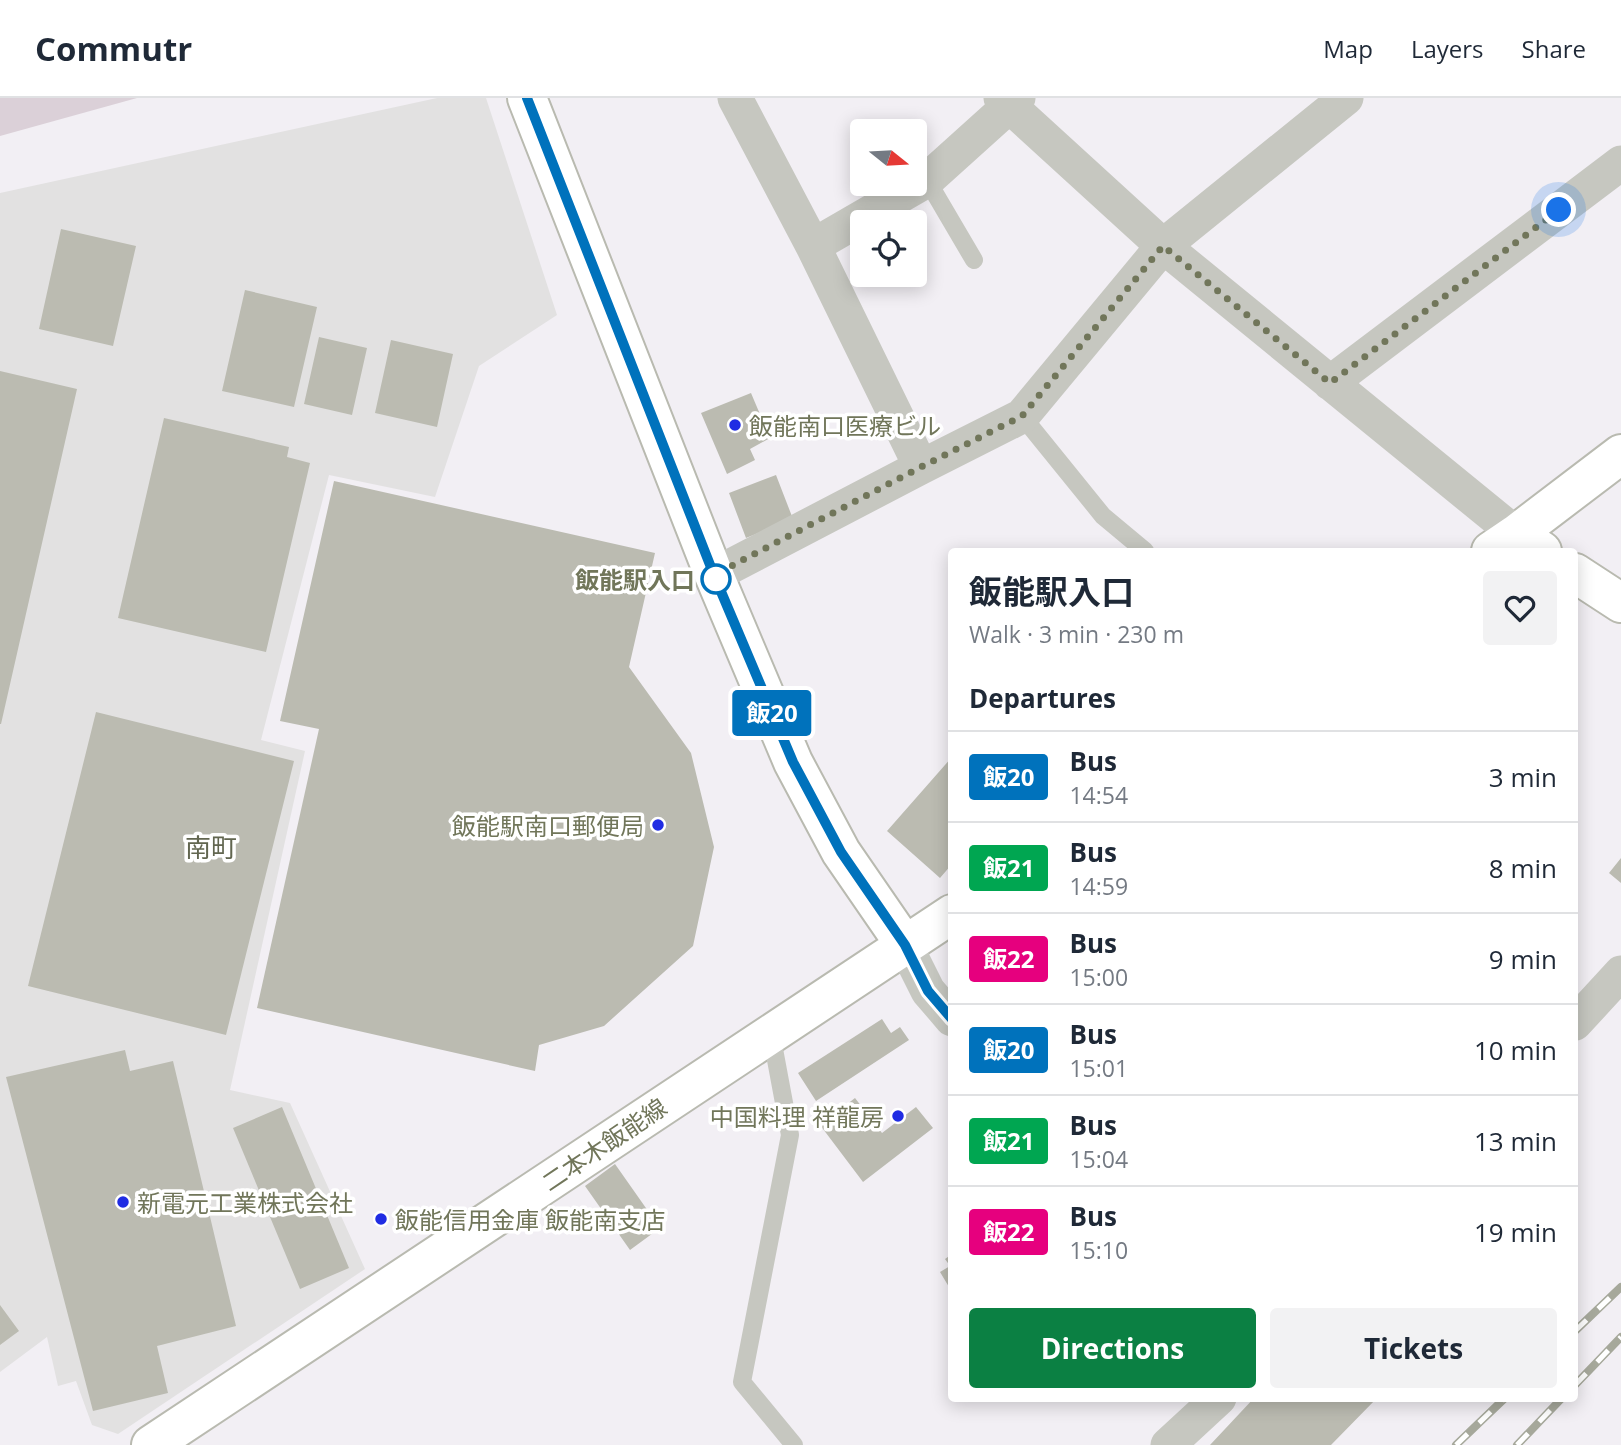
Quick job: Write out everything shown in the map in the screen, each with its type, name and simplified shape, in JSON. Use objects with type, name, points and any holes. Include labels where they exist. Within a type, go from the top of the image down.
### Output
[{"type":"street","points":[[527,98],[714,575],[793,762],[841,852],[905,945],[928,991],[948,1014]]},
{"type":"street","points":[[735,98],[813,246],[921,467]]},
{"type":"street","points":[[714,575],[1022,416],[1163,246],[1346,98]]},
{"type":"street","points":[[928,180],[1009,100],[1163,246],[1330,383],[1516,546],[1621,454]]},
{"type":"street","points":[[1330,383],[1621,163]]},
{"type":"street","points":[[813,246],[900,196]]},
{"type":"street","points":[[1578,575],[1621,603]]},
{"type":"street","name":"二本木飯能線","points":[[151,1445],[948,917]]},
{"type":"street","points":[[905,945],[948,977]]},
{"type":"street","points":[[1578,1020],[1621,973]]},
{"type":"street","points":[[1168,1445],[1215,1402]]},
{"type":"lane","points":[[928,180],[974,260]]},
{"type":"lane","points":[[1022,416],[1104,516],[1141,548]]},
{"type":"lane","points":[[771,1033],[790,1135],[743,1382],[793,1445]]},
{"type":"shaded area","points":[[0,98],[137,98],[0,136]]},
{"type":"shaded area","points":[[437,98],[486,98],[557,315],[479,366],[435,497],[329,475],[261,740],[305,751],[230,1090],[290,1103],[365,1269],[118,1434],[92,1425],[76,1381],[58,1386],[47,1337],[0,1372],[0,193]]},
{"type":"building","points":[[61,229],[136,246],[113,346],[39,329]]},
{"type":"building","points":[[245,290],[317,307],[294,407],[222,391]]},
{"type":"building","points":[[319,337],[367,348],[352,415],[304,404]]},
{"type":"building","points":[[391,340],[453,354],[437,427],[375,413]]},
{"type":"building","points":[[0,371],[77,389],[1,724],[0,724]]},
{"type":"building","name":"飯能南口医療ビル","points":[[751,393],[770,438],[750,449],[755,460],[727,474],[701,413]]},
{"type":"building","points":[[164,418],[289,447],[287,457],[310,463],[266,652],[118,618]]},
{"type":"building","points":[[776,475],[793,519],[746,538],[729,493]]},
{"type":"building","points":[[334,481],[655,553],[629,667],[691,753],[714,847],[693,946],[604,1026],[539,1045],[535,1071],[257,1008],[319,729],[280,721]]},
{"type":"building","points":[[96,712],[294,761],[226,1035],[28,986]]},
{"type":"building","points":[[948,762],[948,869],[940,878],[887,831]]},
{"type":"building","points":[[1621,858],[1621,883],[1609,873]]},
{"type":"building","points":[[882,1019],[891,1033],[900,1027],[909,1040],[816,1101],[798,1073]]},
{"type":"building","name":"新電元工業株式会社","points":[[125,1050],[130,1071],[173,1061],[236,1326],[157,1346],[168,1393],[93,1411],[6,1077]]},
{"type":"building","points":[[855,1098],[882,1133],[916,1107],[933,1128],[863,1182],[820,1125]]},
{"type":"building","points":[[282,1107],[349,1268],[300,1289],[233,1128]]},
{"type":"building","points":[[615,1164],[660,1228],[630,1250],[585,1186]]},
{"type":"building","points":[[948,1267],[948,1285],[940,1272]]},
{"type":"building","points":[[0,1305],[19,1331],[0,1345]]},
{"type":"building","points":[[1250,1402],[1373,1402],[1331,1445],[1210,1445]]},
{"type":"railway","points":[[1578,1328],[1621,1287]]},
{"type":"railway","points":[[1578,1382],[1621,1337]]},
{"type":"railway","points":[[1456,1445],[1501,1402]]},
{"type":"railway","points":[[1517,1445],[1558,1402]]},
{"type":"bus line","name":"飯20","points":[[527,98],[714,575],[793,762],[841,852],[905,945],[928,991],[948,1014]]},
{"type":"place","name":"飯能南口医療ビル","points":[[735,425]]},
{"type":"place","name":"飯能駅入口","points":[[716,579]]},
{"type":"place","name":"飯能駅南口郵便局","points":[[658,825]]},
{"type":"place","name":"中国料理 祥龍房","points":[[898,1116]]},
{"type":"place","name":"新電元工業株式会社","points":[[123,1202]]},
{"type":"place","name":"飯能信用金庫 飯能南支店","points":[[381,1219]]},
{"type":"district","name":"南町","points":[[211,847]]},
{"type":"route","points":[[716,579],[714,575],[1022,416],[1163,246],[1330,383],[1559,210]]}]
